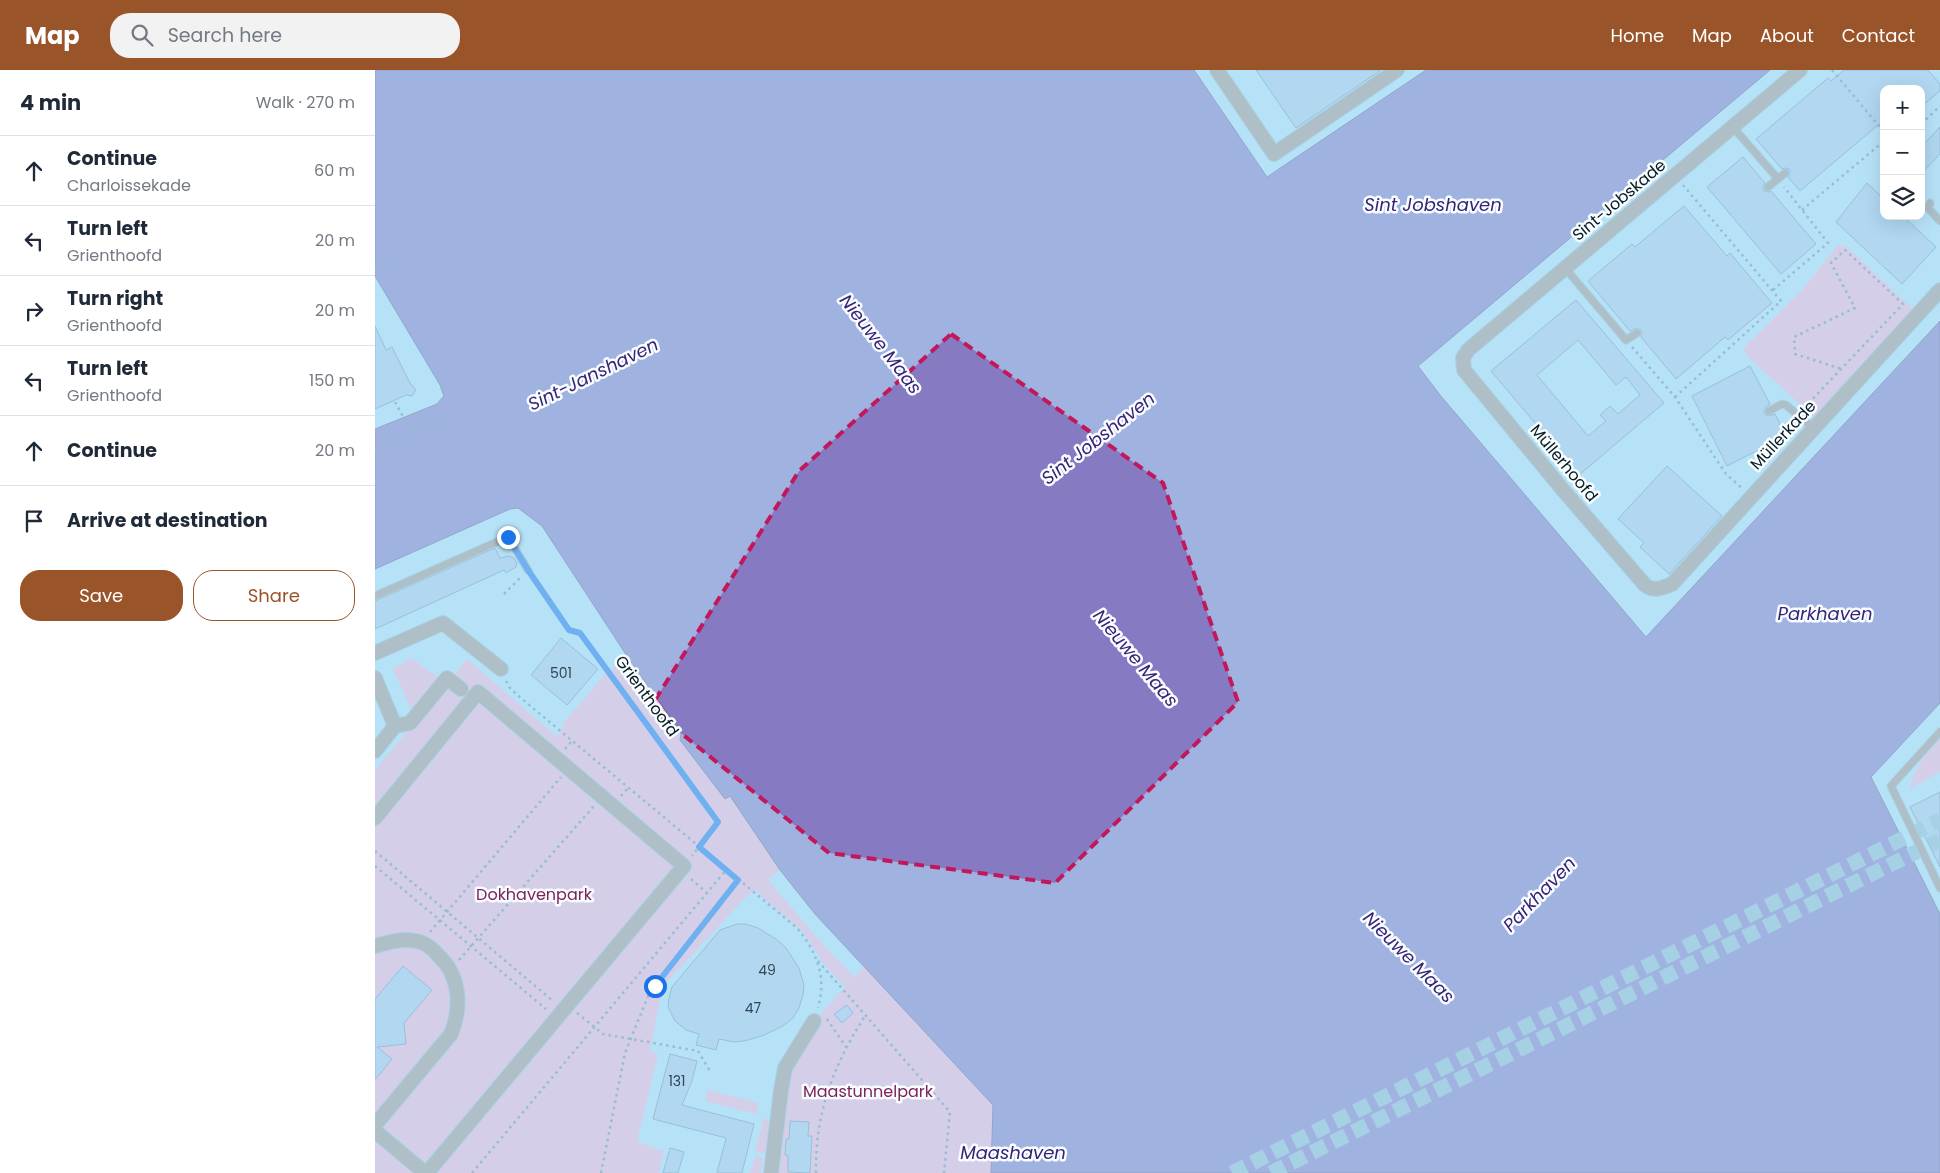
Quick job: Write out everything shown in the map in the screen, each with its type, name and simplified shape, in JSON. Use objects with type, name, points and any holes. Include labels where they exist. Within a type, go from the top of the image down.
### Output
[{"type":"street","points":[[1217,70],[1274,154],[1397,70]]},
{"type":"street","name":"Sint-Jobskade","points":[[1463,358],[1468,350],[1800,70]]},
{"type":"street","name":"Müllerkade","points":[[1646,586],[1652,589],[1660,589],[1672,584],[1940,290]]},
{"type":"street","name":"Müllerhoofd","points":[[1463,358],[1463,367],[1466,373],[1646,586]]},
{"type":"street","points":[[375,653],[443,623],[501,669]]},
{"type":"street","points":[[375,678],[395,726]]},
{"type":"street","points":[[375,751],[395,726],[409,723],[447,678],[461,689]]},
{"type":"street","points":[[375,818],[478,692],[685,870],[426,1173],[375,1130]]},
{"type":"street","points":[[375,946],[403,940],[421,942],[430,947],[451,968],[456,986],[458,1005],[455,1024],[451,1034],[375,1125]]},
{"type":"street","points":[[771,1173],[785,1068],[813,1021]]},
{"type":"lane","points":[[1733,127],[1778,179]]},
{"type":"lane","points":[[1769,188],[1785,173]]},
{"type":"lane","points":[[1930,203],[1927,208],[1940,221]]},
{"type":"lane","points":[[1565,268],[1626,340],[1637,333]]},
{"type":"lane","points":[[1769,411],[1785,404],[1813,428]]},
{"type":"lane","points":[[375,596],[508,537],[528,570]]},
{"type":"lane","points":[[1940,732],[1891,786],[1938,878],[1940,888]]},
{"type":"path","points":[[1832,70],[1882,130]]},
{"type":"path","points":[[1925,120],[1940,106]]},
{"type":"path","points":[[1802,210],[1880,144]]},
{"type":"path","points":[[1675,176],[1781,301],[1675,397]]},
{"type":"path","points":[[1773,290],[1828,243],[1778,179]]},
{"type":"path","points":[[1798,415],[1842,369],[1903,304],[1845,250],[1831,264],[1855,308],[1794,337],[1795,354],[1842,369]]},
{"type":"path","points":[[375,271],[389,262]]},
{"type":"path","points":[[1626,340],[1675,397],[1726,474],[1751,496]]},
{"type":"path","points":[[395,402],[411,432]]},
{"type":"path","points":[[375,449],[447,416]]},
{"type":"path","points":[[505,594],[528,570]]},
{"type":"path","name":"Grienthoofd","points":[[528,570],[569,630],[580,633],[718,822],[699,847]]},
{"type":"path","points":[[501,669],[510,688],[522,699],[797,928],[807,940],[818,961],[950,1112],[944,1173]]},
{"type":"path","points":[[421,942],[568,768]]},
{"type":"path","points":[[451,968],[479,939],[602,797]]},
{"type":"path","points":[[375,851],[479,939],[560,1014]]},
{"type":"path","points":[[375,866],[472,946],[560,1014]]},
{"type":"path","points":[[685,870],[706,892]]},
{"type":"path","points":[[472,1173],[706,892],[727,870]]},
{"type":"path","points":[[601,1173],[621,1068],[649,994],[738,880]]},
{"type":"path","points":[[813,1021],[819,1006],[822,990],[818,961]]},
{"type":"path","points":[[819,1006],[846,1047]]},
{"type":"path","points":[[580,1016],[603,1034],[698,1051],[711,1073]]},
{"type":"path","points":[[816,1173],[819,1121],[834,1073],[846,1047],[865,1016]]},
{"type":"highlighted area","points":[[951,334],[1163,483],[1238,702],[1055,883],[829,853],[650,708],[799,471]]},
{"type":"green space","points":[[1838,245],[1846,246],[1913,309],[1815,418],[1749,358],[1743,349],[1801,291]]},
{"type":"green space","name":"Dokhavenpark","points":[[625,653],[681,733],[680,740],[725,799],[730,796],[780,870],[768,880],[818,939],[854,977],[865,966],[993,1105],[991,1173],[771,1173],[780,1090],[814,1021],[845,987],[824,964],[803,932],[755,890],[746,897],[663,986],[650,1051],[658,1054],[637,1142],[664,1151],[659,1173],[375,1173],[375,770],[467,659],[556,736],[563,727],[563,723]]},
{"type":"green space","points":[[411,658],[441,679],[412,711],[393,669]]},
{"type":"green space","points":[[1940,739],[1940,772],[1910,789],[1918,767]]},
{"type":"green space","points":[[708,1090],[759,1103],[756,1114],[705,1101]]},
{"type":"green space","points":[[764,1118],[771,1121],[765,1154],[755,1151]]},
{"type":"green space","points":[[755,1156],[763,1158],[761,1173],[750,1173]]},
{"type":"water","points":[[375,70],[1194,70],[1267,177],[1426,70],[1770,70],[1418,366],[1440,395],[1646,637],[1940,321],[1940,703],[1871,777],[1940,914],[1940,1173],[991,1173],[993,1105],[815,914],[780,870],[730,796],[725,799],[680,740],[681,733],[625,653],[542,526],[518,508],[510,509],[375,569],[375,429],[437,404],[444,396],[440,385],[375,276]]},
{"type":"building","points":[[1256,70],[1381,70],[1296,128]]},
{"type":"building","points":[[1844,70],[1928,70],[1940,84],[1940,91],[1925,104],[1925,85],[1880,85],[1880,123],[1800,191],[1788,177],[1789,169],[1782,169],[1756,139],[1828,78],[1831,81]]},
{"type":"building","points":[[1940,127],[1940,154],[1925,170],[1925,143]]},
{"type":"building","points":[[1743,157],[1765,183],[1764,191],[1771,191],[1816,244],[1781,274],[1707,187]]},
{"type":"building","points":[[1867,183],[1880,195],[1880,220],[1907,220],[1936,247],[1902,284],[1836,222]]},
{"type":"building","points":[[1684,206],[1727,256],[1730,253],[1772,303],[1728,340],[1725,337],[1676,379],[1641,337],[1641,330],[1636,328],[1630,331],[1588,281],[1632,244],[1635,247]]},
{"type":"building","points":[[1576,300],[1664,403],[1579,475],[1491,371]],"holes":[[[1578,340],[1616,385],[1626,377],[1640,395],[1618,414],[1610,406],[1600,415],[1606,421],[1588,436],[1537,375]]]},
{"type":"building","points":[[375,326],[386,350],[392,347],[410,383],[416,390],[412,396],[406,395],[375,409]]},
{"type":"building","points":[[1750,366],[1770,404],[1765,408],[1764,413],[1768,416],[1775,414],[1786,436],[1727,466],[1692,396]]},
{"type":"building","points":[[1667,466],[1722,516],[1669,574],[1640,547],[1644,543],[1618,519]]},
{"type":"building","points":[[495,548],[500,558],[509,556],[514,558],[517,563],[516,567],[506,573],[504,570],[375,629],[375,601]]},
{"type":"building","points":[[561,638],[598,669],[567,705],[531,675]]},
{"type":"building","points":[[1940,792],[1940,867],[1910,807]]},
{"type":"building","points":[[737,924],[746,924],[758,928],[776,939],[786,948],[799,968],[804,985],[799,1008],[793,1018],[781,1027],[762,1036],[734,1042],[719,1039],[716,1050],[696,1045],[699,1034],[686,1030],[675,1021],[668,1007],[672,987],[720,930]]},
{"type":"building","points":[[403,966],[432,990],[404,1023],[406,1044],[377,1047],[392,1059],[375,1080],[375,999]]},
{"type":"building","points":[[847,1005],[853,1013],[842,1023],[834,1014]]},
{"type":"building","points":[[670,1054],[697,1061],[692,1081],[682,1105],[754,1124],[742,1173],[717,1173],[726,1138],[653,1119]]},
{"type":"building","points":[[790,1121],[809,1122],[808,1136],[812,1136],[810,1173],[788,1172],[788,1156],[785,1155],[786,1139],[789,1139]]},
{"type":"building","points":[[670,1148],[684,1152],[678,1173],[663,1173]]},
{"type":"tunnel","points":[[1232,1173],[1940,820]]},
{"type":"tunnel","points":[[1271,1173],[1940,840]]},
{"type":"route","points":[[508,537],[569,630],[580,633],[718,822],[699,847],[738,880],[655,986]]},
{"type":"water label","name":"Sint Jobshaven","points":[[1433,204]]},
{"type":"water label","name":"Nieuwe Maas","points":[[881,344]]},
{"type":"water label","name":"Sint-Janshaven","points":[[593,374]]},
{"type":"water label","name":"Sint Jobshaven","points":[[1098,438]]},
{"type":"water label","name":"Parkhaven","points":[[1825,613]]},
{"type":"water label","name":"Nieuwe Maas","points":[[1136,658]]},
{"type":"water label","name":"Parkhaven","points":[[1539,894]]},
{"type":"water label","name":"Nieuwe Maas","points":[[1409,957]]},
{"type":"water label","name":"Maashaven","points":[[1013,1152]]},
{"type":"park label","name":"Maastunnelpark","points":[[868,1091]]}]
